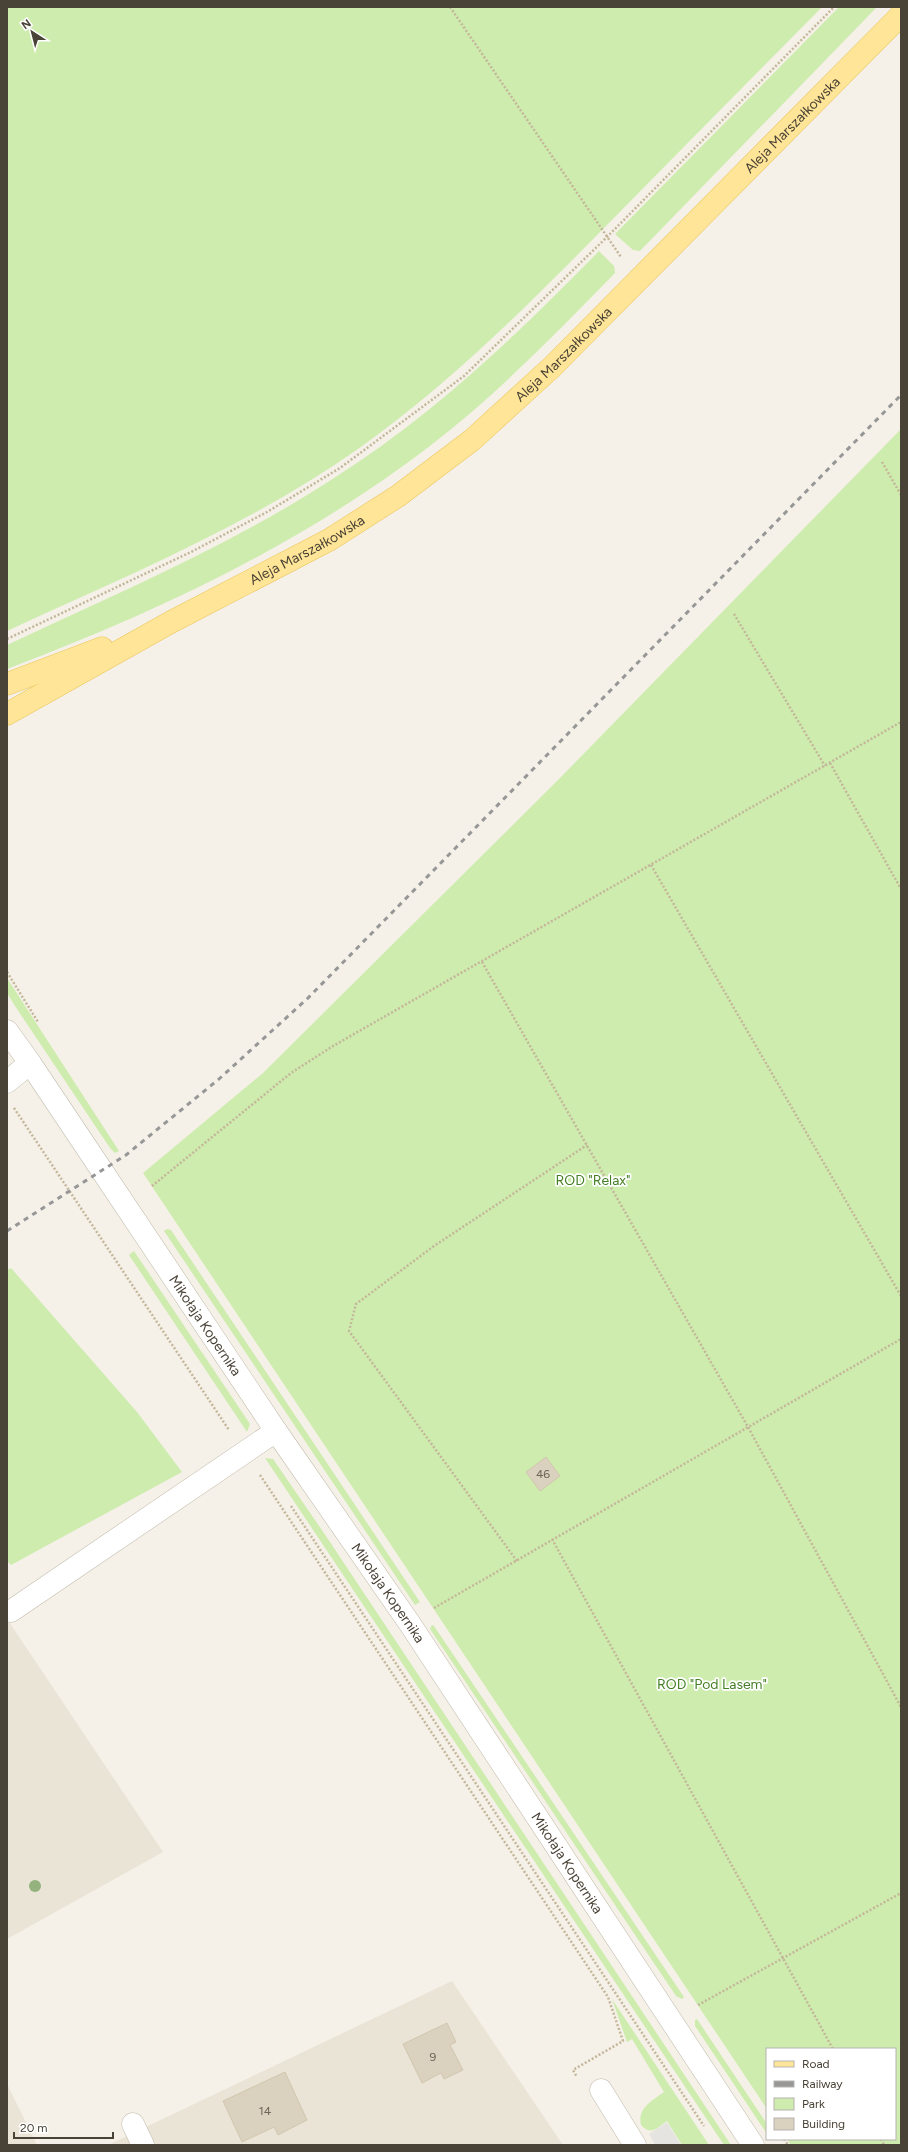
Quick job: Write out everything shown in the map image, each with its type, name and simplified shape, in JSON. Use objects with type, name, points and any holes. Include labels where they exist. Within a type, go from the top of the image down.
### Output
[{"type":"main road","name":"Aleja Marszałkowska","points":[[7,714],[171,622],[329,540],[398,496],[472,440],[552,367],[637,279],[901,15]]},
{"type":"main road","name":"Aleja Marszałkowska","points":[[7,684],[171,622]]},
{"type":"street","name":"Mikołaja Kopernika","points":[[7,1025],[12,1038],[276,1431],[410,1624],[753,2145]]},
{"type":"street","points":[[7,1082],[30,1063]]},
{"type":"street","points":[[11,1611],[276,1431]]},
{"type":"street","points":[[601,2090],[635,2145]]},
{"type":"street","points":[[133,2124],[143,2145]]},
{"type":"path","points":[[450,7],[606,238],[637,279]]},
{"type":"path","points":[[7,639],[191,552],[267,512],[340,468],[464,376],[606,238],[834,7]]},
{"type":"path","points":[[882,462],[901,495]]},
{"type":"path","points":[[734,614],[825,766]]},
{"type":"path","points":[[152,1186],[291,1073],[340,1042],[901,722]]},
{"type":"path","points":[[830,763],[901,890]]},
{"type":"path","points":[[651,865],[901,1296]]},
{"type":"path","points":[[482,962],[748,1427],[901,1707]]},
{"type":"path","points":[[11,1104],[608,1997],[622,2041],[572,2070],[580,2083]]},
{"type":"path","points":[[517,1561],[348,1331],[356,1304],[434,1246],[587,1145]]},
{"type":"path","points":[[434,1609],[552,1539],[901,1339]]},
{"type":"path","points":[[287,1500],[708,2132]]},
{"type":"path","points":[[552,1539],[784,1958],[831,2048]]},
{"type":"path","points":[[698,2005],[901,1893]]},
{"type":"shaded area","points":[[7,1619],[163,1852],[7,1939]]},
{"type":"shaded area","points":[[452,1981],[563,2145],[108,2145]]},
{"type":"shaded area","points":[[7,2084],[37,2145],[7,2145]]},
{"type":"shaded area","points":[[667,2122],[681,2145],[655,2145],[649,2134]]},
{"type":"green space","points":[[7,7],[822,7],[518,314],[456,371],[392,424],[358,449],[274,502],[187,548],[7,631]]},
{"type":"green space","points":[[839,7],[877,7],[640,251],[633,250],[615,234]]},
{"type":"green space","points":[[599,251],[614,266],[615,273],[497,390],[455,426],[404,465],[352,501],[297,535],[241,566],[126,621],[7,669],[7,645],[215,547],[295,502],[370,454],[440,401],[473,372],[537,313]]},
{"type":"green space","name":"ROD \"Relax\"","points":[[901,429],[901,2145],[791,2145],[788,2140],[896,2140],[896,2048],[766,2048],[766,2108],[143,1173],[263,1073],[559,779]]},
{"type":"green space","points":[[7,978],[119,1151],[115,1153],[110,1148],[15,1006],[7,993]]},
{"type":"green space","points":[[167,1229],[171,1230],[420,1602],[415,1605],[164,1231]]},
{"type":"green space","points":[[134,1251],[250,1424],[247,1432],[129,1255]]},
{"type":"green space","points":[[11,1268],[137,1412],[182,1472],[11,1565],[7,1561],[7,1270]]},
{"type":"green space","points":[[265,1458],[273,1459],[328,1539],[731,2145],[724,2145]]},
{"type":"green space","points":[[432,1625],[684,1997],[682,1999],[676,1996],[430,1629]]},
{"type":"green space","points":[[612,1999],[709,2145],[682,2145],[667,2121],[654,2130],[648,2130],[641,2125],[640,2119],[644,2109],[651,2101],[664,2092],[632,2039],[627,2042]]},
{"type":"green space","points":[[697,2019],[766,2122],[766,2132],[695,2026],[695,2020]]},
{"type":"building","points":[[546,1457],[560,1476],[540,1491],[526,1472]]},
{"type":"building","points":[[447,2023],[456,2042],[450,2045],[463,2070],[444,2079],[441,2073],[422,2083],[403,2044]]},
{"type":"building","points":[[285,2072],[307,2120],[278,2135],[274,2127],[242,2142],[223,2101]]},
{"type":"railway","points":[[7,1231],[126,1155],[219,1079],[308,998],[901,395]]},
{"type":"park label","name":"ROD \"Pod Lasem\"","points":[[712,1684]]}]
